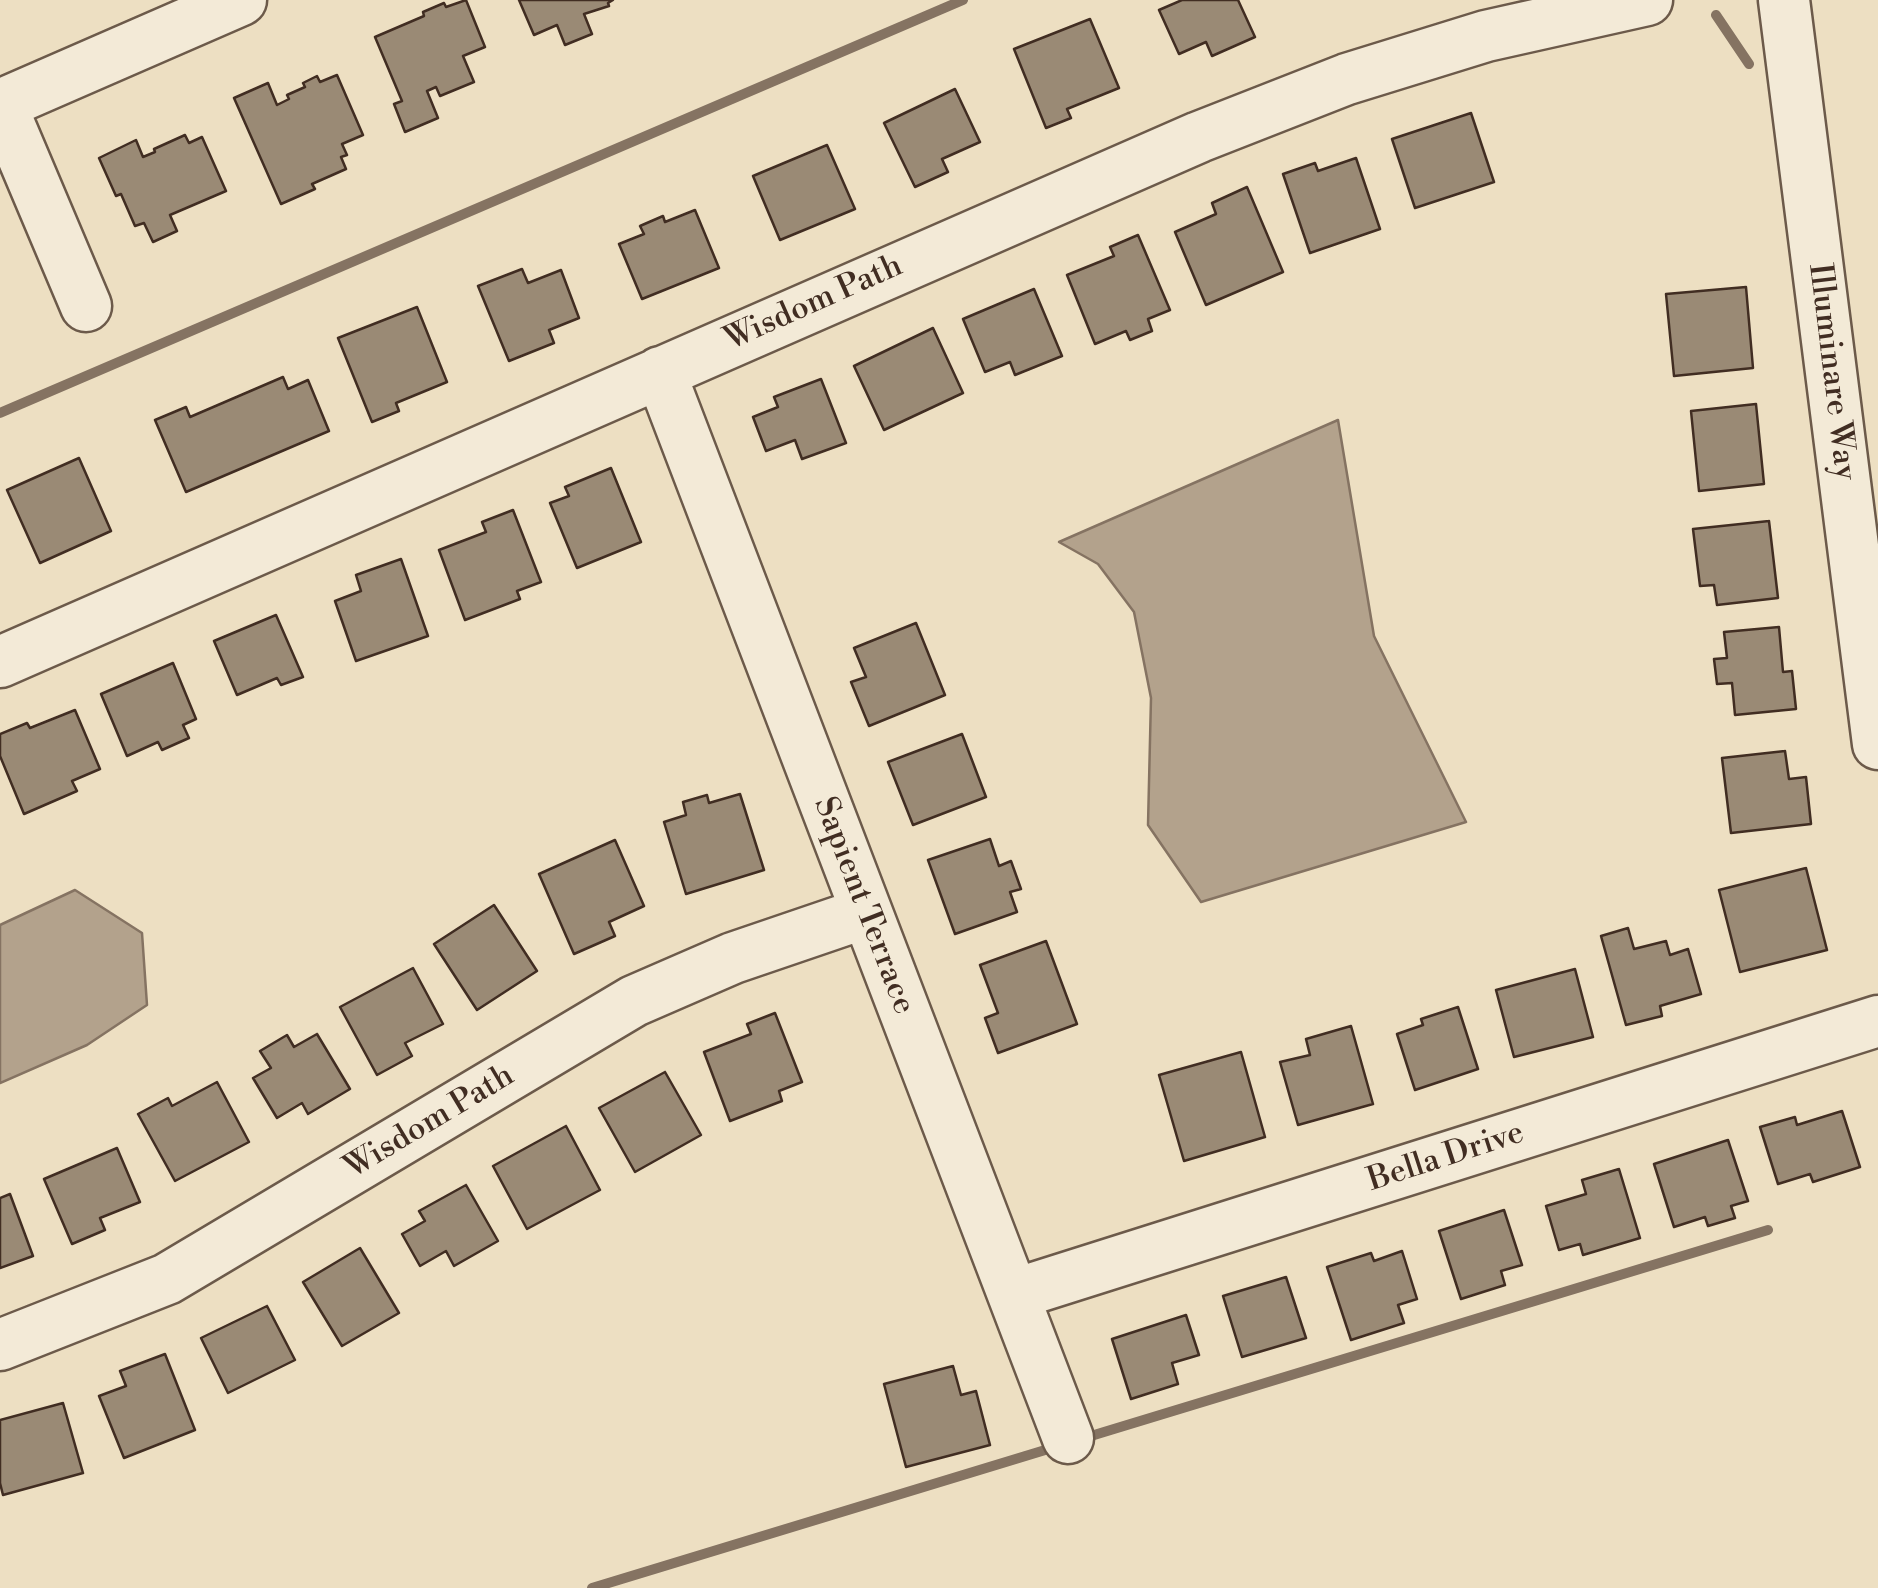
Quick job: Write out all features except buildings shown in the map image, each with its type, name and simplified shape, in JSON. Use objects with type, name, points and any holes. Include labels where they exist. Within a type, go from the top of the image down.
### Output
[{"type":"street","points":[[86,306],[0,105],[241,0]]},
{"type":"street","name":"Wisdom Path","points":[[0,662],[1182,144],[1346,80],[1486,36],[1647,0]]},
{"type":"street","name":"Illuminare Way","points":[[1784,0],[1878,744]]},
{"type":"street","name":"Sapient Terrace","points":[[660,372],[1068,1438]]},
{"type":"street","name":"Wisdom Path","points":[[0,1345],[167,1279],[634,1001],[733,958],[865,913]]},
{"type":"street","name":"Bella Drive","points":[[1014,1294],[1878,1022]]},
{"type":"shaded area","points":[[1338,420],[1374,636],[1466,822],[1201,902],[1148,825],[1151,698],[1134,612],[1098,564],[1059,542]]},
{"type":"shaded area","points":[[75,890],[142,933],[147,1005],[87,1045],[0,1083],[0,925]]},
{"type":"waterway","points":[[0,413],[963,0]]},
{"type":"waterway","points":[[1716,15],[1749,64]]},
{"type":"waterway","points":[[1081,1439],[1768,1230]]},
{"type":"waterway","points":[[592,1588],[1055,1447]]}]
